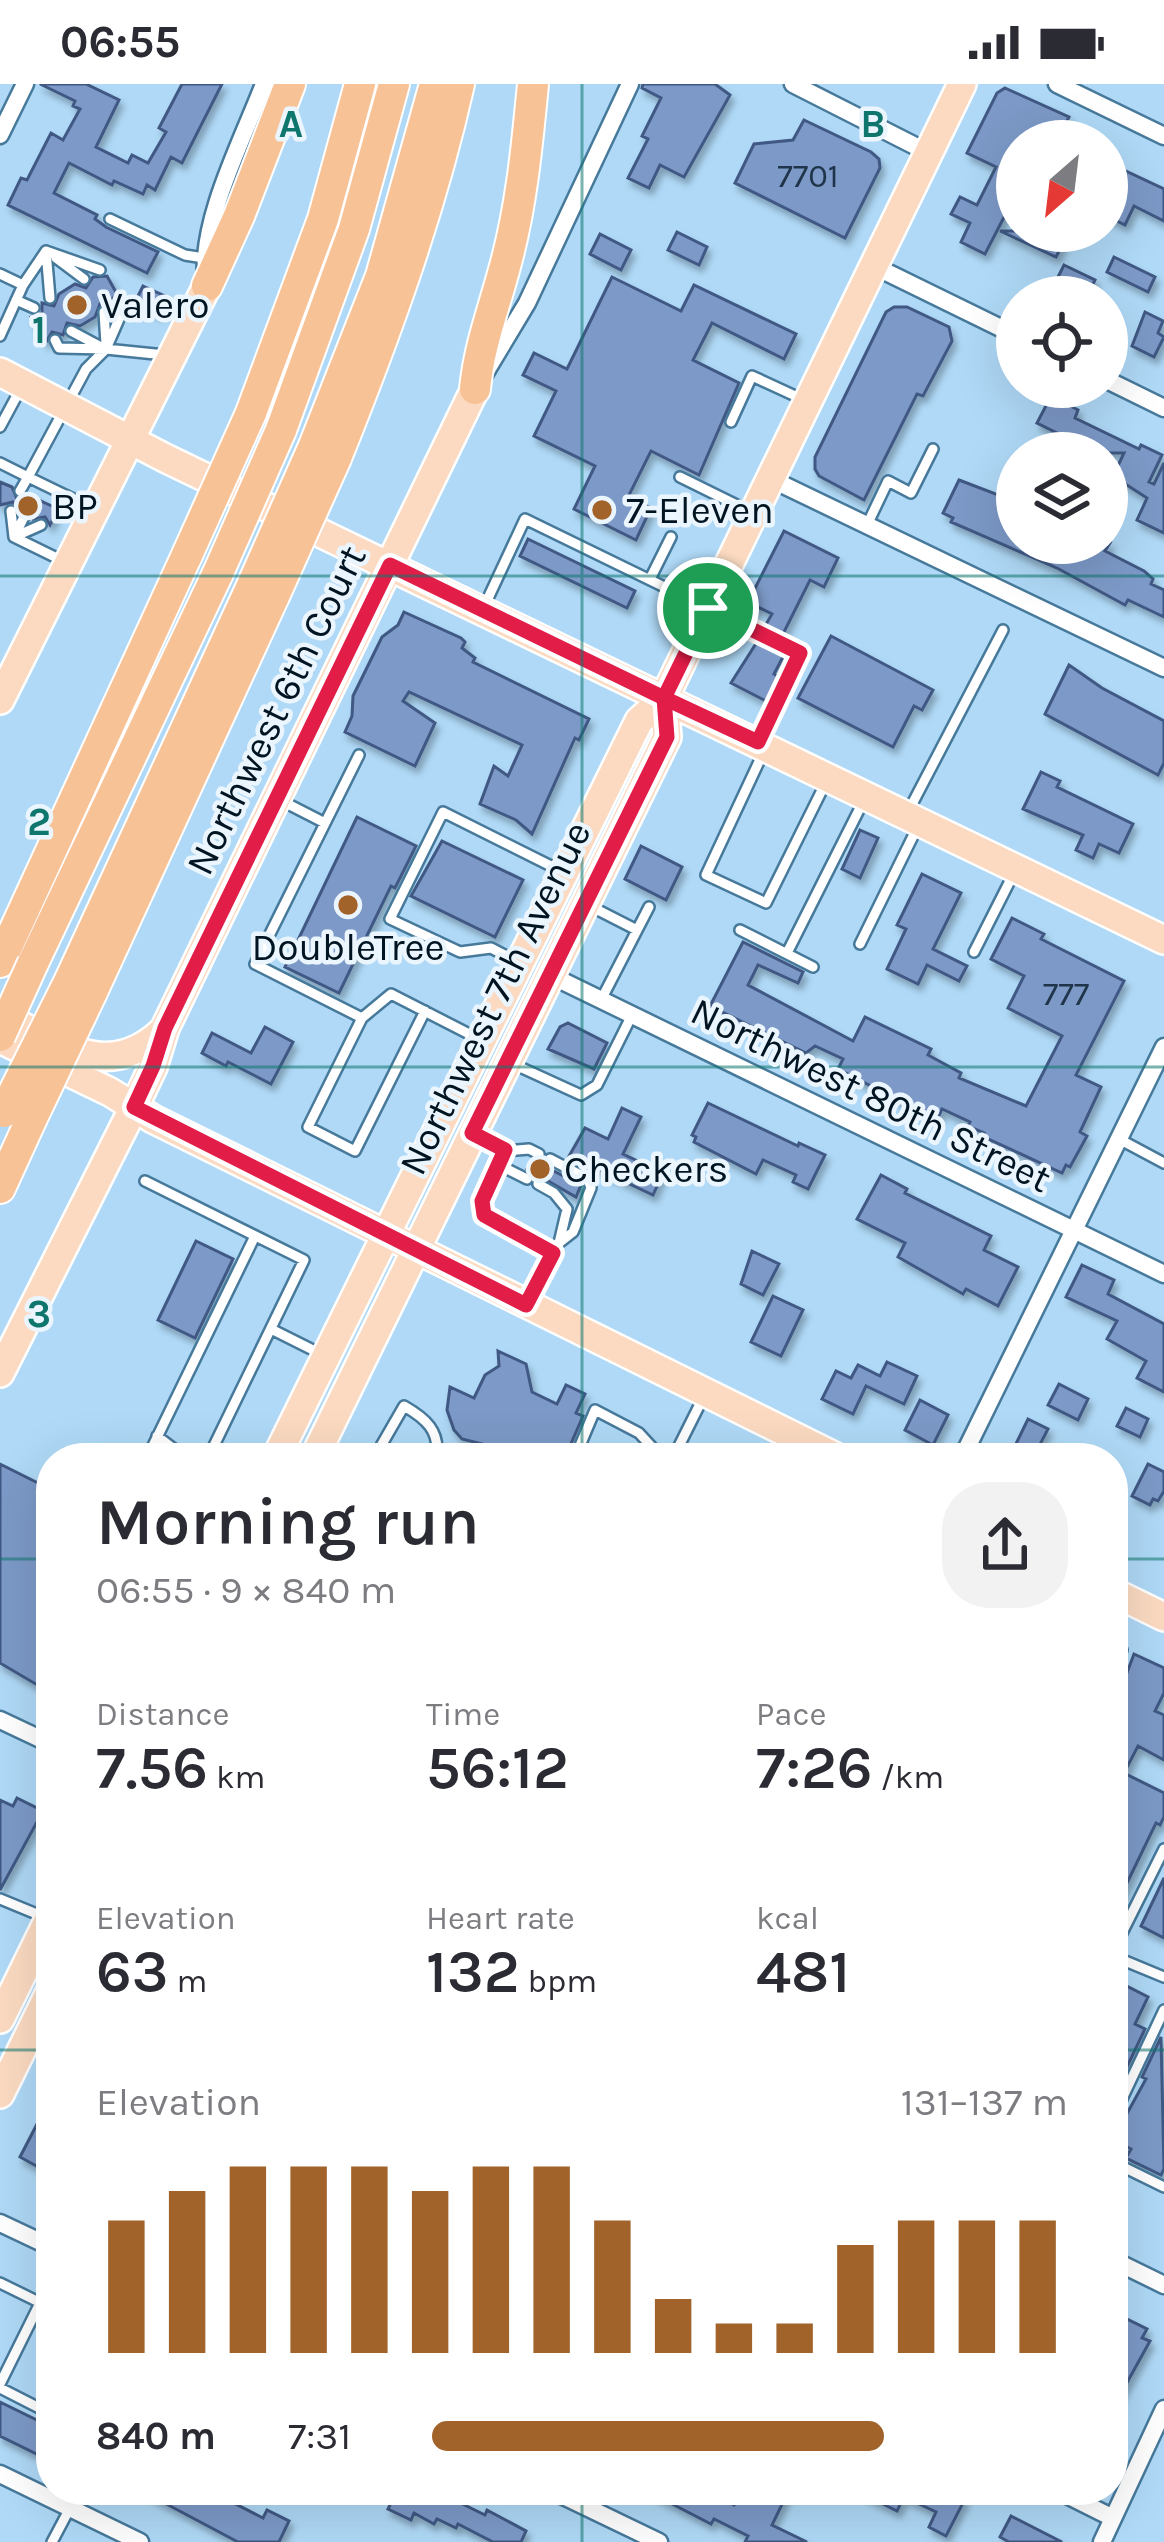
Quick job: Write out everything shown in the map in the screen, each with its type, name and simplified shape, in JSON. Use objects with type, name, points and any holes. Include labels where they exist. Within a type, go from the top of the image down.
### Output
[{"type":"highway","points":[[205,272],[290,84]]},
{"type":"highway","points":[[0,1037],[13,958],[251,413],[323,219],[360,84]]},
{"type":"highway","points":[[13,958],[218,573],[281,430],[354,229],[394,84]]},
{"type":"highway","points":[[325,452],[435,84]]},
{"type":"highway","points":[[0,1188],[12,1117],[81,986],[325,452],[376,359],[413,250],[459,84]]},
{"type":"highway","points":[[475,389],[478,351],[505,268],[524,172],[533,84]]},
{"type":"main road","name":"Northwest 7th Avenue","points":[[283,1443],[638,721],[664,698],[962,84]]},
{"type":"main road","points":[[0,700],[170,355],[205,272]]},
{"type":"main road","points":[[12,378],[1164,940]]},
{"type":"main road","name":"Northwest 6th Court","points":[[0,1373],[134,1107],[165,1028],[475,389]]},
{"type":"main road","name":"Northwest 7th Avenue","points":[[321,1443],[667,737],[664,698]]},
{"type":"main road","points":[[0,1015],[85,1054],[115,1059],[138,1051],[165,1028]]},
{"type":"main road","points":[[0,1037],[807,1443]]},
{"type":"main road","points":[[1128,1599],[1164,1617]]},
{"type":"main road","points":[[0,2019],[36,1946]]},
{"type":"main road","points":[[0,2094],[36,2023]]},
{"type":"street","points":[[0,135],[25,84]]},
{"type":"street","points":[[205,272],[218,205],[264,84]]},
{"type":"street","name":"Northwest 6th Court","points":[[475,389],[527,303],[630,84]]},
{"type":"street","points":[[793,84],[929,153]]},
{"type":"street","points":[[1057,84],[1164,136]]},
{"type":"street","points":[[874,266],[996,326]]},
{"type":"street","points":[[1128,390],[1164,408]]},
{"type":"street","points":[[771,479],[1164,668]]},
{"type":"street","name":"Northwest 80th Street","points":[[550,975],[1164,1274]]},
{"type":"street","points":[[969,1443],[1164,1047]]},
{"type":"street","points":[[0,1720],[36,1737]]},
{"type":"street","points":[[0,2223],[36,2240]]},
{"type":"street","points":[[1128,2267],[1164,2285]]},
{"type":"street","points":[[1128,2486],[1164,2409]]},
{"type":"street","points":[[0,2474],[36,2491]]},
{"type":"street","points":[[64,2505],[140,2542]]},
{"type":"street","points":[[582,2505],[658,2542]]},
{"type":"street","points":[[1087,2505],[1113,2518]]},
{"type":"street","points":[[1102,2542],[1119,2505]]},
{"type":"lane","points":[[110,219],[185,256],[205,272]]},
{"type":"lane","points":[[46,251],[100,270]]},
{"type":"lane","points":[[46,251],[83,279]]},
{"type":"lane","points":[[0,335],[23,285],[46,251]]},
{"type":"lane","points":[[46,251],[50,298]]},
{"type":"lane","points":[[0,274],[23,285]]},
{"type":"lane","points":[[16,300],[34,308]]},
{"type":"lane","points":[[20,491],[86,369],[106,350],[123,310],[119,303]]},
{"type":"lane","points":[[104,312],[106,350]]},
{"type":"lane","points":[[71,331],[106,350]]},
{"type":"lane","points":[[55,340],[59,347],[170,355]]},
{"type":"lane","points":[[730,422],[752,376],[808,402]]},
{"type":"lane","points":[[0,428],[12,378]]},
{"type":"lane","points":[[867,525],[888,481],[911,493],[932,449]]},
{"type":"lane","points":[[0,464],[95,510]]},
{"type":"lane","points":[[680,477],[754,514]]},
{"type":"lane","points":[[33,497],[41,483]]},
{"type":"lane","points":[[51,506],[58,491]]},
{"type":"lane","points":[[11,511],[14,537]]},
{"type":"lane","points":[[14,537],[24,518]]},
{"type":"lane","points":[[483,608],[525,519],[800,653],[706,875],[766,903],[829,777]]},
{"type":"lane","points":[[14,537],[41,525]]},
{"type":"lane","points":[[14,537],[68,564]]},
{"type":"lane","points":[[650,579],[671,537]]},
{"type":"lane","points":[[860,944],[913,818],[1003,630]]},
{"type":"lane","points":[[359,755],[256,964],[362,1018]]},
{"type":"lane","points":[[787,953],[867,795]]},
{"type":"lane","points":[[277,799],[325,823]]},
{"type":"lane","points":[[519,962],[491,948],[460,952],[390,919],[443,812],[563,873]]},
{"type":"lane","points":[[974,952],[1017,868]]},
{"type":"lane","points":[[585,903],[637,930]]},
{"type":"lane","points":[[602,1000],[649,907]]},
{"type":"lane","points":[[740,930],[814,967]]},
{"type":"lane","points":[[425,1011],[355,1151],[308,1127],[362,1018],[392,994],[482,1040]]},
{"type":"lane","points":[[507,1062],[581,1095],[587,1093],[597,1085],[632,1015]]},
{"type":"lane","points":[[472,1133],[505,1150],[529,1149],[588,1179],[592,1188],[573,1232],[556,1248]]},
{"type":"lane","points":[[1119,1139],[1163,1159]]},
{"type":"lane","points":[[505,1150],[482,1201],[484,1215],[556,1248]]},
{"type":"lane","points":[[499,1165],[554,1193],[567,1209],[556,1248],[526,1305]]},
{"type":"lane","points":[[145,1181],[304,1260],[215,1443]]},
{"type":"lane","points":[[154,1443],[255,1236]]},
{"type":"lane","points":[[271,1328],[326,1356]]},
{"type":"lane","points":[[680,1443],[705,1394]]},
{"type":"lane","points":[[382,1443],[404,1406],[432,1428],[436,1443]]},
{"type":"lane","points":[[581,1443],[595,1410],[639,1433],[648,1443]]},
{"type":"lane","points":[[157,1436],[166,1443]]},
{"type":"lane","points":[[1128,1923],[1164,1850]]},
{"type":"lane","points":[[0,1899],[36,1912]]},
{"type":"lane","points":[[1128,1961],[1164,1977]]},
{"type":"lane","points":[[1128,2086],[1164,2010]]},
{"type":"lane","points":[[1128,2169],[1164,2187]]},
{"type":"lane","points":[[0,2283],[36,2300]]},
{"type":"lane","points":[[36,2323],[0,2386],[36,2406]]},
{"type":"lane","points":[[52,2542],[70,2508]]},
{"type":"building","points":[[40,84],[86,84],[119,100],[96,147],[128,163],[132,155],[148,163],[166,132],[159,128],[182,84],[222,84],[182,163],[171,157],[155,190],[147,185],[143,194],[114,181],[112,185],[69,163],[54,193],[97,215],[95,219],[106,227],[158,252],[147,273],[8,205],[51,133],[63,140],[80,109],[73,106],[75,101]]},
{"type":"building","points":[[643,84],[715,84],[730,95],[684,177],[660,165],[649,188],[628,178],[648,139],[642,136],[661,98],[642,88]]},
{"type":"building","points":[[1005,88],[1069,117],[996,120],[996,167],[967,153],[997,93]]},
{"type":"building","points":[[804,120],[879,159],[880,168],[845,238],[735,183],[754,144],[793,140]]},
{"type":"building","points":[[996,167],[996,233],[985,254],[961,242],[970,223],[951,214],[960,197],[977,205]]},
{"type":"building","points":[[1128,172],[1164,189],[1164,221],[1134,206],[1128,219]]},
{"type":"building","points":[[677,232],[707,247],[699,265],[668,250]]},
{"type":"building","points":[[600,234],[631,250],[621,270],[590,254]]},
{"type":"building","points":[[1114,257],[1155,277],[1148,292],[1128,282],[1128,276],[1107,272]]},
{"type":"building","points":[[1064,265],[1087,276],[1058,276]]},
{"type":"building","name":"Valero","points":[[107,276],[117,294],[111,306],[100,304],[95,317],[80,326],[67,323],[63,335],[52,332],[46,342],[31,317],[42,313],[42,303],[54,306],[59,294],[75,284],[86,288],[93,277]]},
{"type":"building","points":[[612,277],[681,311],[694,285],[796,334],[784,359],[712,323],[693,360],[739,383],[699,475],[651,451],[628,497],[651,508],[636,540],[574,509],[595,466],[534,436],[556,391],[523,375],[534,353],[567,369]]},
{"type":"building","points":[[143,286],[167,297],[159,313],[135,302]]},
{"type":"building","points":[[907,307],[949,327],[952,341],[923,396],[917,394],[864,500],[819,476],[815,457],[886,312]]},
{"type":"building","points":[[1145,312],[1163,321],[1158,333],[1164,337],[1154,357],[1132,346]]},
{"type":"building","points":[[1045,408],[1074,408],[1078,410],[1075,418],[1104,432],[1055,432],[1037,423]]},
{"type":"building","points":[[1128,444],[1162,455],[1149,482],[1154,484],[1164,463],[1164,533],[1137,520],[1147,498],[1128,486]]},
{"type":"building","points":[[959,480],[996,494],[996,542],[951,522],[953,518],[943,513]]},
{"type":"building","points":[[0,482],[12,487],[17,499],[28,495],[58,509],[50,525],[45,517],[33,519],[29,510],[13,502],[0,505]]},
{"type":"building","points":[[784,531],[838,558],[824,587],[810,580],[783,634],[765,626],[772,614],[748,602]]},
{"type":"building","points":[[528,539],[635,591],[627,608],[520,556]]},
{"type":"building","points":[[1128,563],[1164,590],[1164,617],[1128,600],[1125,605],[1048,564]]},
{"type":"building","points":[[404,612],[461,638],[473,662],[589,719],[579,740],[575,738],[532,834],[516,820],[480,804],[494,766],[508,776],[522,745],[409,692],[403,701],[435,723],[415,766],[345,732],[353,696],[382,637],[398,625]]},
{"type":"building","points":[[831,636],[933,690],[922,710],[914,706],[893,747],[798,698]]},
{"type":"building","points":[[757,642],[784,655],[766,701],[731,683]]},
{"type":"building","points":[[1069,665],[1164,721],[1164,763],[1158,775],[1045,714]]},
{"type":"building","points":[[1041,772],[1060,781],[1057,787],[1133,824],[1119,853],[1099,844],[1093,858],[1076,850],[1083,835],[1023,809]]},
{"type":"building","name":"DoubleTree","points":[[357,817],[416,846],[339,993],[285,967]]},
{"type":"building","points":[[860,830],[878,838],[860,878],[842,869]]},
{"type":"building","points":[[442,841],[523,880],[495,937],[411,896]]},
{"type":"building","points":[[641,846],[682,867],[666,900],[625,879]]},
{"type":"building","points":[[922,874],[961,893],[933,949],[967,966],[959,981],[927,965],[918,984],[887,969],[906,929],[897,925]]},
{"type":"building","points":[[1012,918],[1044,934],[1041,939],[1124,981],[1076,1075],[1101,1087],[1080,1132],[1087,1136],[1062,1173],[982,1136],[984,1133],[968,1126],[970,1122],[942,1109],[937,1120],[838,1069],[843,1059],[815,1046],[806,1053],[710,1006],[743,942],[803,972],[798,983],[758,965],[748,985],[853,1041],[865,1017],[931,1049],[928,1055],[961,1073],[959,1078],[1026,1106],[1062,1036],[1008,1008],[1024,976],[991,959]]},
{"type":"building","points":[[568,1023],[607,1043],[594,1069],[548,1049],[560,1027]]},
{"type":"building","points":[[265,1027],[293,1042],[271,1084],[202,1053],[212,1033],[251,1053]]},
{"type":"building","points":[[708,1103],[825,1155],[808,1189],[793,1182],[796,1175],[763,1160],[756,1174],[694,1142],[692,1135]]},
{"type":"building","points":[[622,1108],[641,1117],[623,1154],[663,1173],[653,1195],[568,1158],[585,1128],[608,1139]]},
{"type":"building","points":[[532,1160],[581,1185],[576,1197],[527,1169]]},
{"type":"building","points":[[881,1175],[907,1189],[905,1193],[991,1236],[984,1250],[1018,1267],[998,1306],[966,1289],[963,1294],[898,1257],[905,1243],[857,1219]]},
{"type":"building","points":[[196,1241],[233,1259],[195,1338],[158,1320]]},
{"type":"building","points":[[752,1251],[779,1264],[763,1295],[741,1284]]},
{"type":"building","points":[[1082,1265],[1114,1280],[1108,1294],[1164,1324],[1164,1392],[1137,1378],[1146,1361],[1107,1339],[1117,1321],[1066,1297]]},
{"type":"building","points":[[773,1296],[803,1310],[781,1356],[751,1342]]},
{"type":"building","points":[[498,1351],[526,1364],[532,1392],[557,1404],[566,1385],[585,1394],[576,1413],[583,1416],[571,1443],[462,1439],[447,1410],[450,1387],[474,1398],[485,1375],[499,1366]]},
{"type":"building","points":[[887,1362],[917,1376],[904,1404],[866,1386],[853,1414],[822,1399],[836,1371],[851,1378],[858,1365],[880,1376]]},
{"type":"building","points":[[1059,1384],[1088,1399],[1078,1420],[1048,1405]]},
{"type":"building","points":[[920,1400],[948,1415],[934,1443],[905,1430]]},
{"type":"building","points":[[1126,1408],[1148,1419],[1140,1437],[1117,1426]]},
{"type":"building","points":[[1028,1419],[1048,1429],[1041,1443],[1016,1443]]},
{"type":"building","points":[[0,1464],[36,1482],[36,1684],[0,1663]]},
{"type":"building","points":[[1148,1464],[1164,1472],[1164,1491],[1150,1505],[1132,1496]]},
{"type":"building","points":[[1134,1654],[1164,1668],[1164,1693],[1155,1711],[1164,1715],[1164,1760],[1138,1746],[1128,1765],[1128,1670]]},
{"type":"building","points":[[1128,1775],[1164,1793],[1164,1817],[1160,1825],[1156,1823],[1128,1881]]},
{"type":"building","points":[[17,1798],[36,1808],[36,1824],[0,1890],[0,1800],[13,1806]]},
{"type":"building","points":[[1164,1878],[1164,1938],[1141,1926]]},
{"type":"building","points":[[1128,1987],[1148,1997],[1135,2024],[1145,2029],[1128,2065]]},
{"type":"building","points":[[1161,2037],[1161,2175],[1128,2159],[1128,2112],[1146,2079],[1142,2077]]},
{"type":"building","points":[[36,2126],[36,2166],[20,2157]]},
{"type":"building","points":[[1128,2320],[1147,2329],[1142,2338],[1150,2341],[1128,2381]]},
{"type":"building","points":[[0,2402],[36,2420],[36,2454],[0,2436]]},
{"type":"building","points":[[168,2505],[238,2505],[263,2518],[267,2510],[289,2521],[279,2542],[238,2542]]},
{"type":"building","points":[[390,2505],[465,2505],[485,2515],[487,2510],[526,2531],[521,2542],[493,2542],[458,2524],[456,2528],[437,2519],[434,2524],[414,2513],[411,2520],[388,2509]]},
{"type":"building","points":[[674,2505],[782,2505],[772,2525],[807,2542],[745,2542],[748,2536],[714,2519],[711,2524]]},
{"type":"building","points":[[921,2505],[962,2505],[946,2536],[929,2527],[936,2512]]},
{"type":"building","points":[[1011,2516],[1062,2542],[1009,2542],[1000,2537]]},
{"type":"place","name":"Valero","points":[[77,305]]},
{"type":"place","name":"BP","points":[[28,506]]},
{"type":"place","name":"7-Eleven","points":[[602,510]]},
{"type":"place","name":"DoubleTree","points":[[348,905]]},
{"type":"place","name":"Checkers","points":[[540,1169]]},
{"type":"route","points":[[708,608],[664,698],[390,565],[165,1028],[134,1107],[526,1305],[553,1253],[484,1215],[482,1201],[505,1150],[472,1133],[667,737],[664,698],[758,742],[800,653],[708,608]]}]
